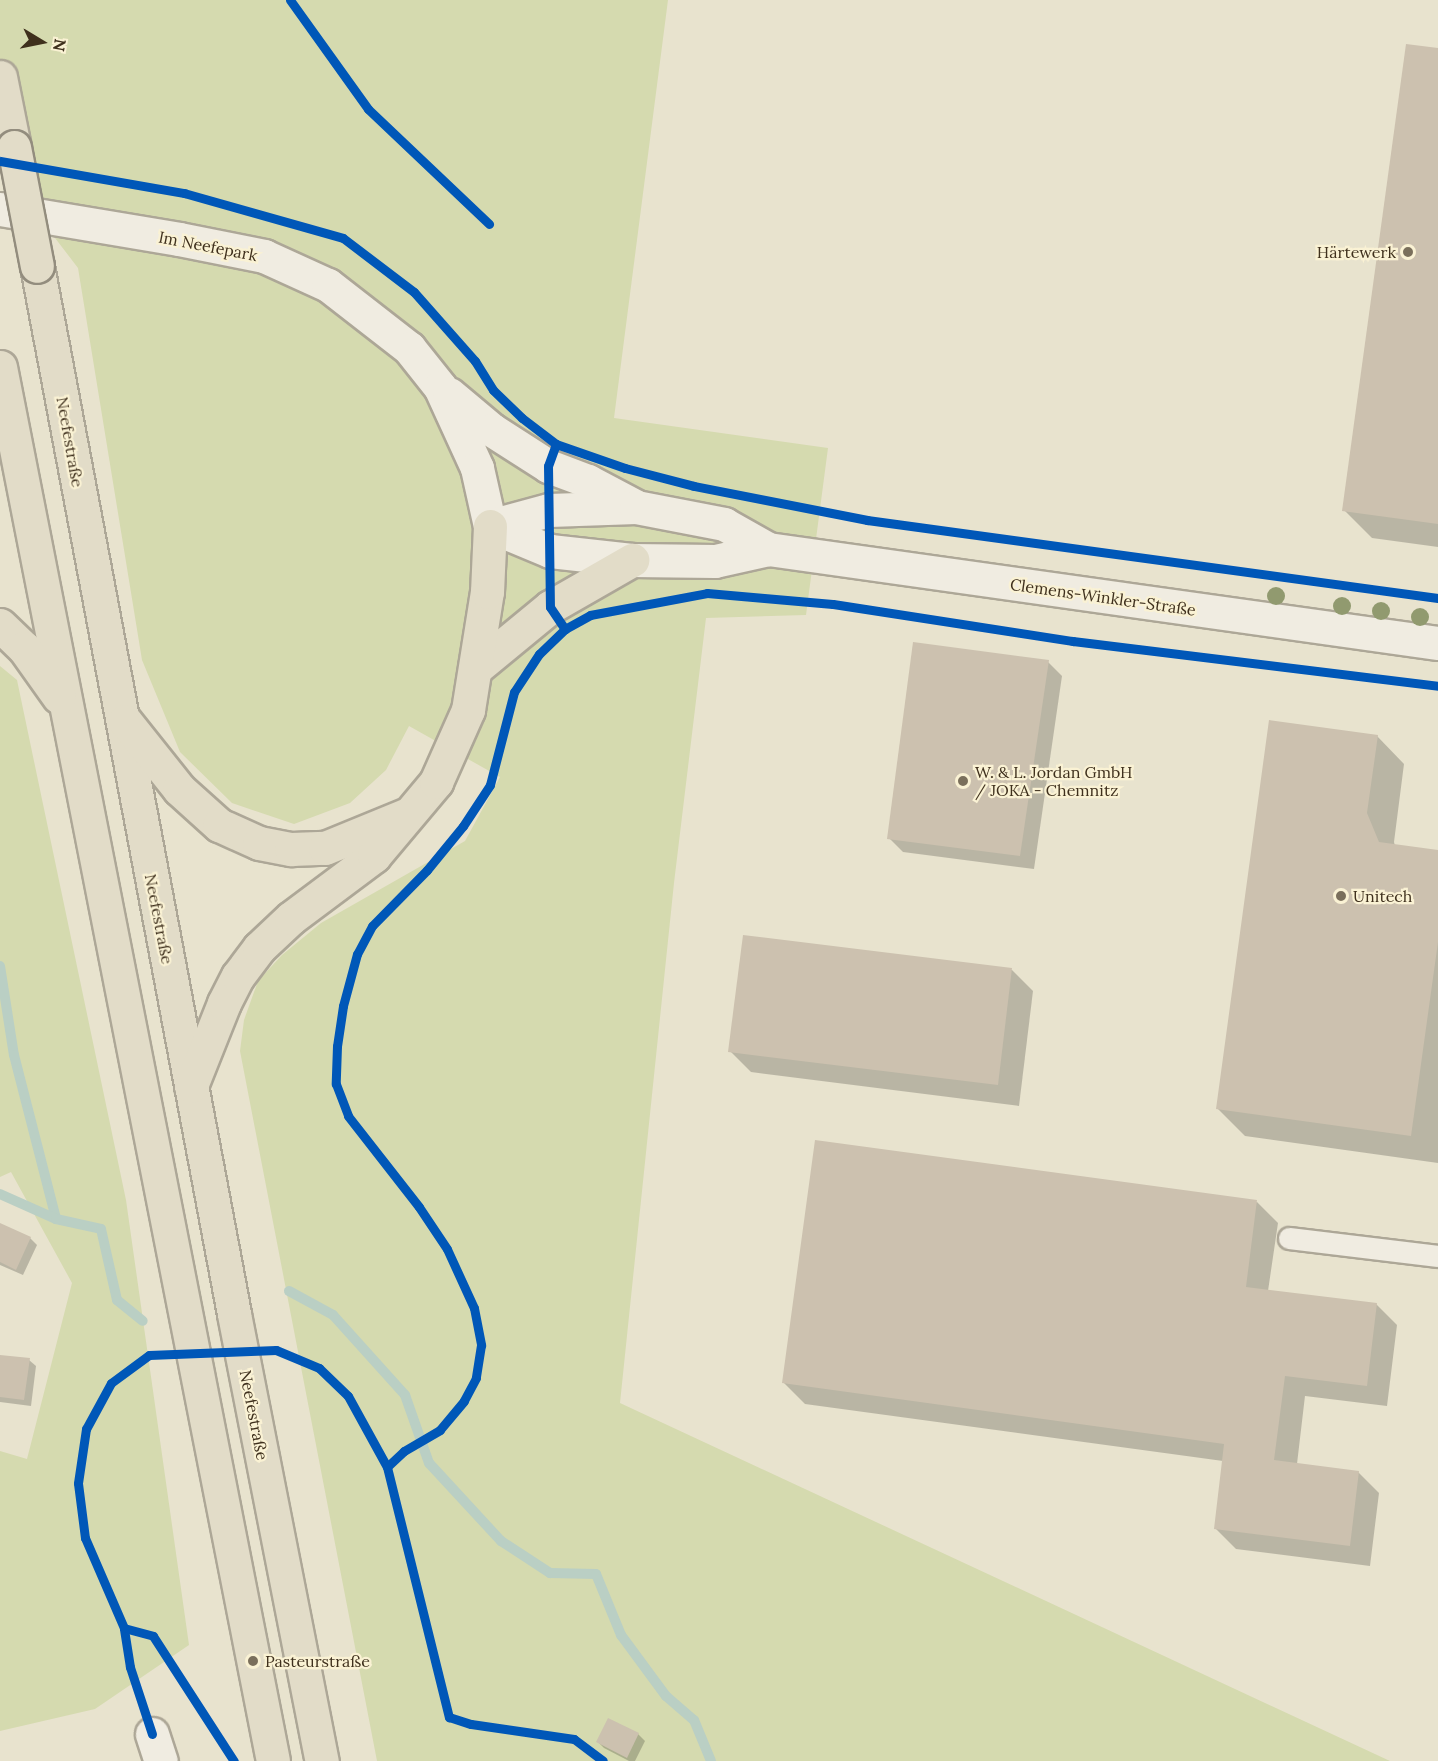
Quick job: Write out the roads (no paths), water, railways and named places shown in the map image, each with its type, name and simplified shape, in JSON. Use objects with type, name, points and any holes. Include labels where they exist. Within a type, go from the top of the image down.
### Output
[{"type":"highway","name":"Neefestraße","points":[[0,77],[120,715],[322,1761]]},
{"type":"highway","points":[[0,367],[273,1761]]},
{"type":"highway","points":[[191,1086],[224,1003],[238,976],[259,948],[291,918],[374,856],[436,782],[456,742],[468,710],[487,592],[490,526]]},
{"type":"highway","points":[[476,668],[550,607],[632,560]]},
{"type":"highway","points":[[0,625],[24,648],[67,708]]},
{"type":"highway","points":[[120,715],[179,789],[219,825],[259,843],[291,849],[325,848],[410,813]]},
{"type":"street","name":"Im Neefepark","points":[[0,208],[264,256],[328,285],[366,312],[409,348],[440,387],[477,468],[490,526]]},
{"type":"street","name":"Clemens-Winkler-Straße","points":[[440,387],[492,430],[548,465],[588,481],[636,507]]},
{"type":"street","name":"Clemens-Winkler-Straße","points":[[490,526],[549,510],[636,507],[723,524],[768,549]]},
{"type":"street","name":"Clemens-Winkler-Straße","points":[[490,526],[550,551],[632,560],[715,561],[768,549],[1438,644]]},
{"type":"lane","points":[[1289,1238],[1438,1256]]},
{"type":"waterway","points":[[0,966],[14,1055],[56,1219]]},
{"type":"waterway","points":[[0,1194],[56,1219],[101,1229],[117,1300],[143,1321]]},
{"type":"waterway","points":[[289,1291],[333,1315],[405,1395],[429,1463],[501,1541],[550,1573],[596,1574],[621,1635],[666,1696],[694,1720],[711,1761]]},
{"type":"place","name":"Härtewerk","points":[[1408,252]]},
{"type":"place","name":"W. & L. Jordan GmbH / JOKA - Chemnitz","points":[[963,781]]},
{"type":"place","name":"Unitech","points":[[1341,896]]},
{"type":"place","name":"Pasteurstraße","points":[[253,1661]]}]
